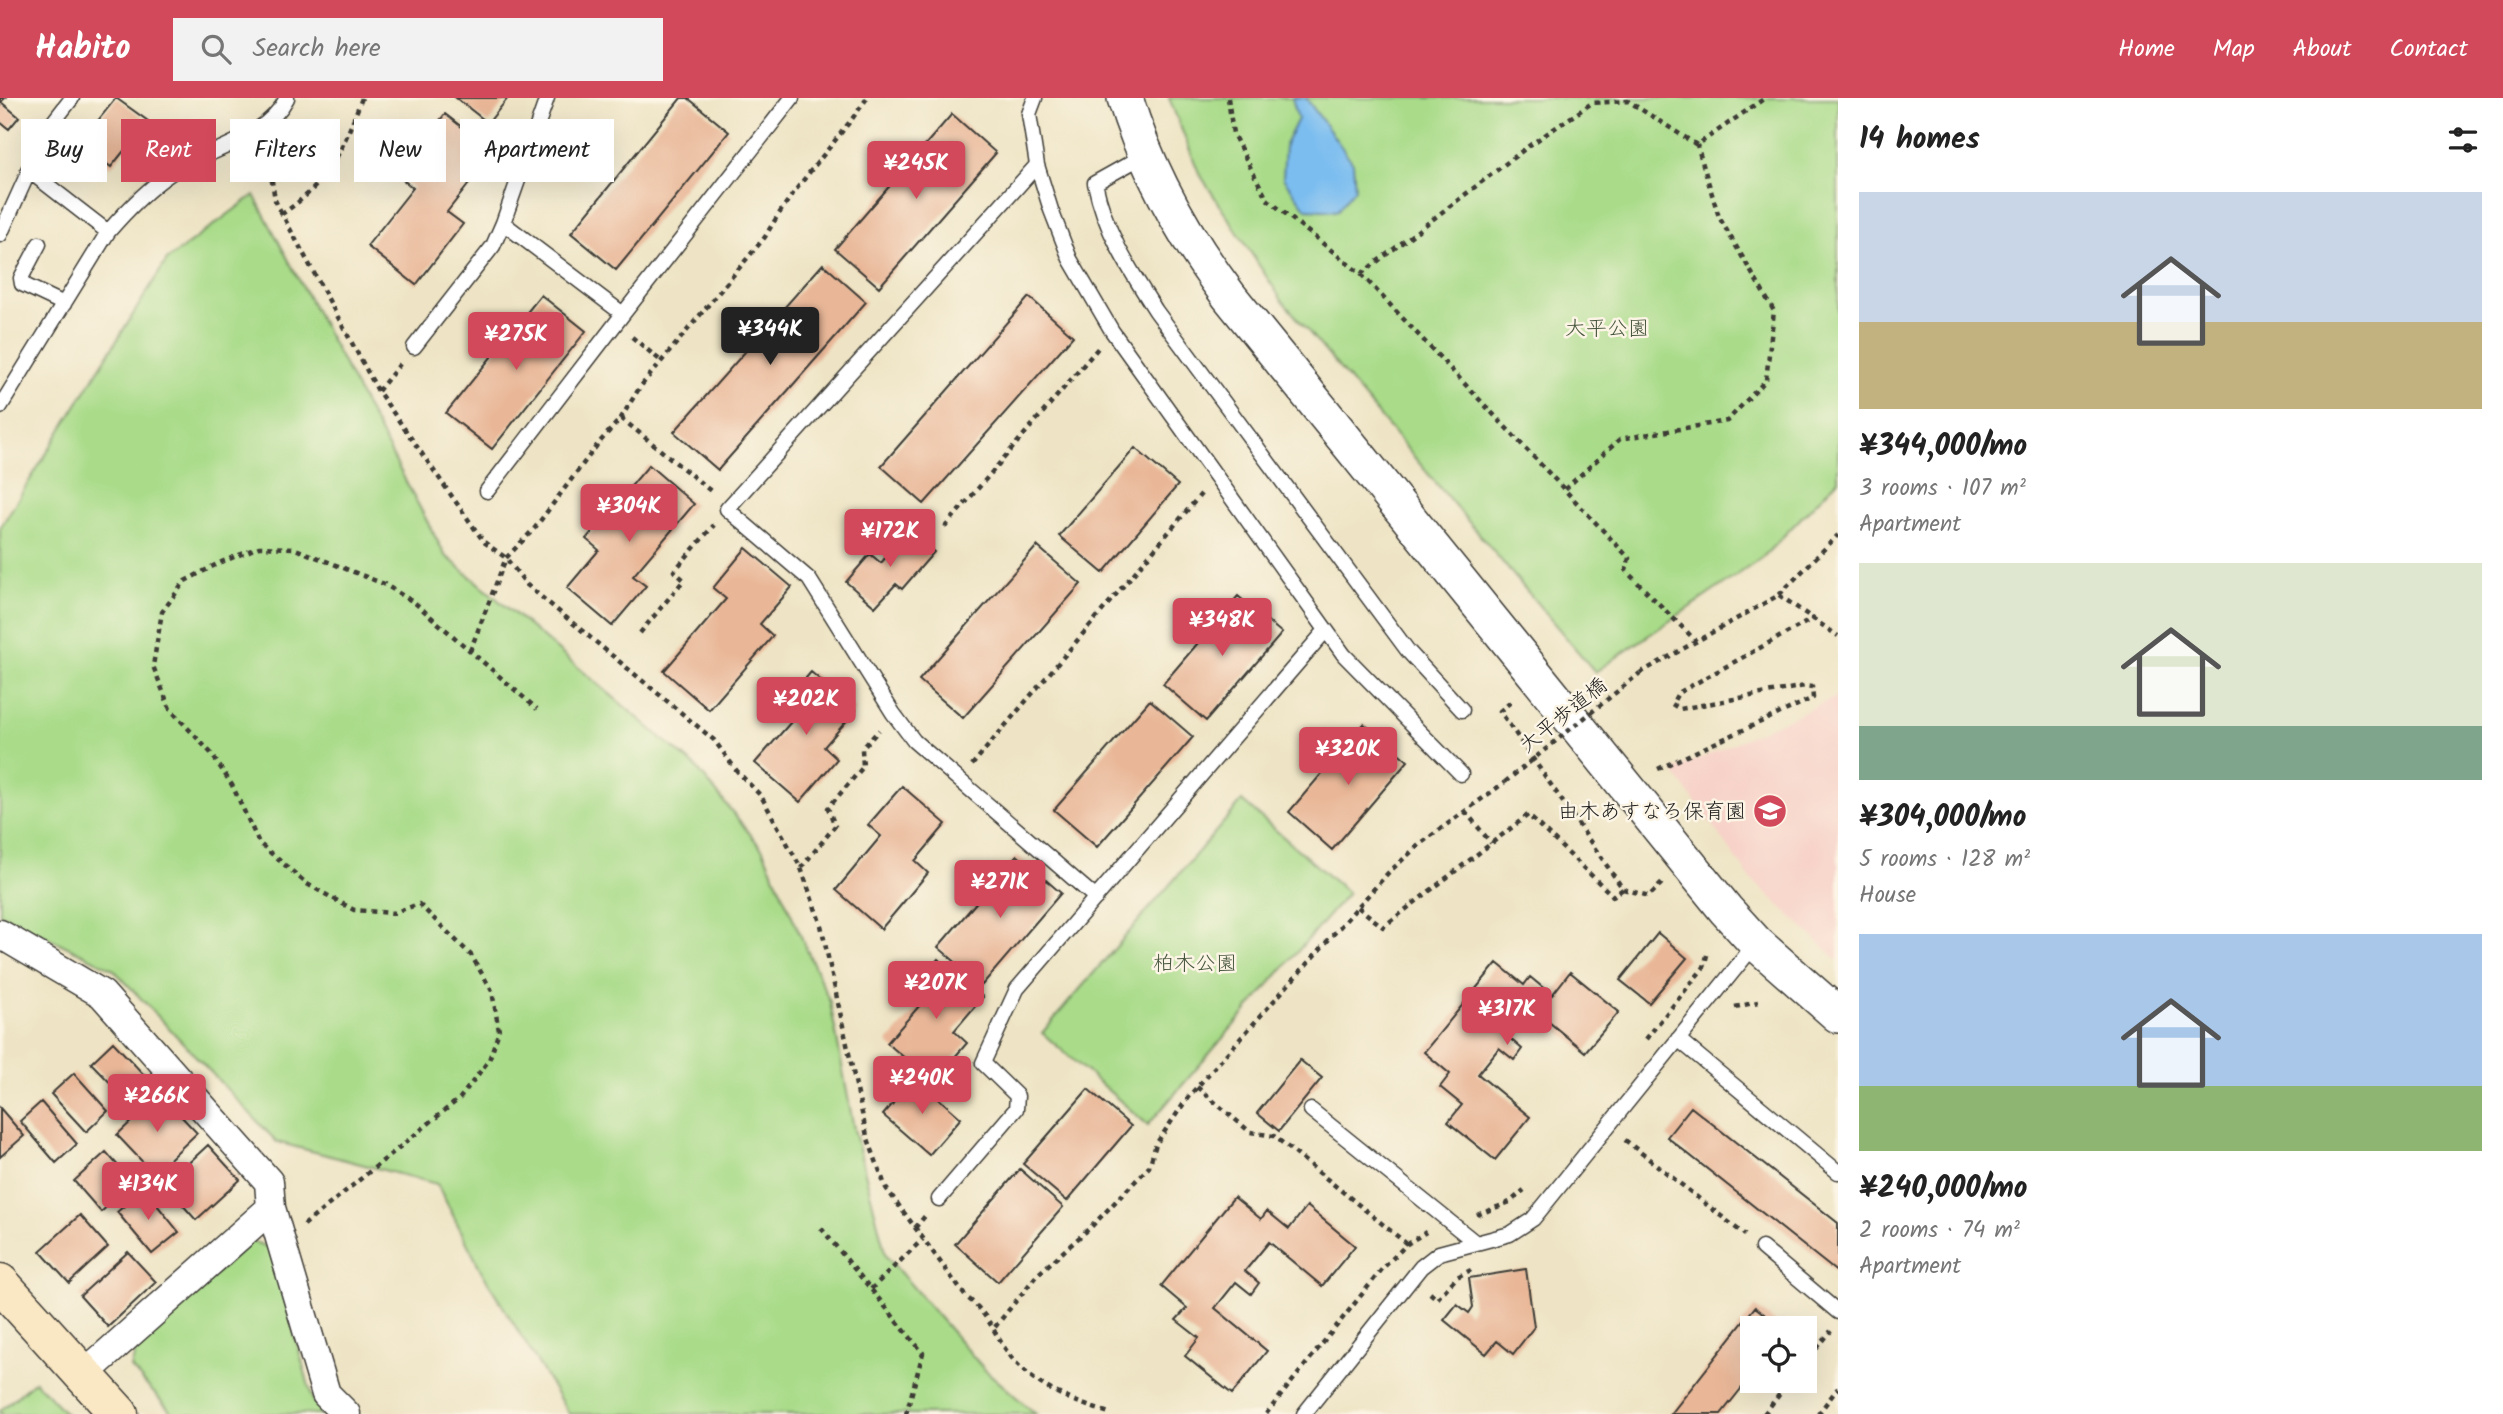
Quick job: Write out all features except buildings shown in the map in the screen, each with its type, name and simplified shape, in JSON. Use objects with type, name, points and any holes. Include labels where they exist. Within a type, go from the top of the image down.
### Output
[{"type":"main road","points":[[0,1283],[119,1414]]},
{"type":"street","points":[[1125,98],[1146,154],[1182,228],[1229,296],[1549,694],[1756,943],[1838,1015]]},
{"type":"street","points":[[0,934],[102,994],[269,1182],[271,1208],[326,1394],[346,1414]]},
{"type":"street","points":[[83,1376],[271,1208]]},
{"type":"lane","points":[[56,119],[72,98]]},
{"type":"lane","points":[[0,407],[108,232],[149,189],[174,172],[264,127],[287,98]]},
{"type":"lane","points":[[414,347],[493,246],[547,98]]},
{"type":"lane","points":[[487,491],[792,98]]},
{"type":"lane","points":[[1035,98],[1029,114],[1037,165],[1070,259],[1112,331],[1344,655],[1461,774]]},
{"type":"lane","points":[[1146,154],[1096,183],[1107,228],[1121,256],[1156,311],[1408,651],[1462,710]]},
{"type":"lane","points":[[1037,165],[727,509],[809,579],[893,713],[914,741],[1096,898]]},
{"type":"lane","points":[[0,235],[23,182]]},
{"type":"lane","points":[[43,182],[108,232]]},
{"type":"lane","points":[[503,223],[619,319]]},
{"type":"lane","points":[[39,244],[21,278],[22,284],[64,303]]},
{"type":"lane","points":[[939,1199],[1016,1109],[1017,1096],[983,1063],[1017,989],[1326,630]]},
{"type":"lane","points":[[1304,1414],[1421,1267],[1439,1253],[1510,1234],[1533,1219],[1756,943]]},
{"type":"lane","points":[[1678,1039],[1838,1172]]},
{"type":"lane","points":[[1311,1110],[1476,1243]]},
{"type":"lane","points":[[1762,1248],[1838,1312]]},
{"type":"path","points":[[282,214],[308,196],[327,176],[362,98]]},
{"type":"path","points":[[470,651],[506,558],[534,529],[597,444],[621,418],[640,387],[765,236],[781,208],[808,178],[867,98]]},
{"type":"path","points":[[1228,98],[1233,134],[1267,199],[1361,274],[1629,558],[1626,571],[1696,641]]},
{"type":"path","points":[[1696,145],[1765,98]]},
{"type":"path","points":[[1361,274],[1530,145],[1592,103],[1628,102],[1696,145],[1719,217],[1774,311],[1766,380],[1727,421],[1620,439],[1565,489]]},
{"type":"path","points":[[272,182],[275,200],[282,214],[378,391],[484,542],[506,558],[527,584],[714,740],[737,771],[761,796],[801,868],[821,925],[873,1153],[886,1188],[965,1297],[978,1306],[995,1327],[1012,1358],[1041,1384],[1074,1402],[1112,1414]]},
{"type":"path","points":[[619,319],[661,361]]},
{"type":"path","points":[[945,527],[1112,331]]},
{"type":"path","points":[[378,391],[414,347]]},
{"type":"path","points":[[621,418],[712,492],[727,509],[674,571],[684,580],[640,633]]},
{"type":"path","points":[[959,781],[1216,477]]},
{"type":"path","name":"大平歩道橋","points":[[995,1327],[1037,1275],[1091,1227],[1149,1167],[1156,1144],[1197,1087],[1388,873],[1640,673],[1779,595],[1838,535]]},
{"type":"path","points":[[282,1243],[460,1098],[489,1060],[499,1031],[492,991],[471,955],[419,904],[393,913],[354,910],[307,884],[259,843],[232,785],[211,753],[170,709],[153,666],[162,612],[185,582],[219,563],[259,547],[293,548],[384,584],[415,604],[537,709]]},
{"type":"path","points":[[1779,595],[1838,636]]},
{"type":"path","points":[[1658,769],[1813,698],[1812,687],[1805,686],[1680,709],[1672,704],[1678,694],[1814,618]]},
{"type":"path","points":[[1513,701],[1500,711],[1623,889],[1649,896],[1663,883]]},
{"type":"path","points":[[801,868],[835,827],[828,808],[863,767],[862,749],[893,713]]},
{"type":"path","points":[[1465,811],[1491,844]]},
{"type":"path","points":[[1358,907],[1383,927],[1528,815],[1613,896],[1623,889]]},
{"type":"path","points":[[1638,1049],[1704,967],[1707,955]]},
{"type":"path","points":[[1197,1087],[1250,1132],[1274,1136],[1407,1244]]},
{"type":"path","points":[[1607,1126],[1762,1248]]},
{"type":"path","points":[[1266,1414],[1384,1268],[1407,1244],[1430,1229],[1510,1202],[1532,1180]]},
{"type":"path","points":[[821,1228],[923,1353],[906,1414]]},
{"type":"path","points":[[871,1290],[923,1239]]},
{"type":"path","points":[[1817,1348],[1838,1322]]},
{"type":"path","points":[[1818,1414],[1838,1388]]},
{"type":"path","points":[[1764,1414],[1781,1393]]},
{"type":"shaded area","name":"由木あすなろ保育園","points":[[1838,696],[1838,960],[1751,879],[1673,771]]},
{"type":"green space","name":"大平公園","points":[[1169,98],[1838,98],[1838,480],[1762,558],[1595,672],[1281,299],[1199,173]]},
{"type":"green space","points":[[254,195],[445,555],[696,767],[763,850],[830,1002],[854,1129],[886,1256],[984,1369],[1036,1414],[569,1414],[482,1272],[437,1184],[277,1142],[113,969],[0,914],[0,528],[167,260]]},
{"type":"green space","name":"柏木公園","points":[[1242,801],[1348,893],[1148,1125],[1042,1033]]},
{"type":"green space","points":[[251,1241],[271,1248],[313,1401],[328,1414],[173,1414],[131,1368],[137,1346]]},
{"type":"green space","points":[[35,1381],[66,1414],[0,1414],[0,1411]]},
{"type":"water","points":[[1292,98],[1306,98],[1353,163],[1355,188],[1337,211],[1306,209],[1283,178],[1285,145],[1298,119]]},
{"type":"place","name":"由木あすなろ保育園","points":[[1770,811]]}]
